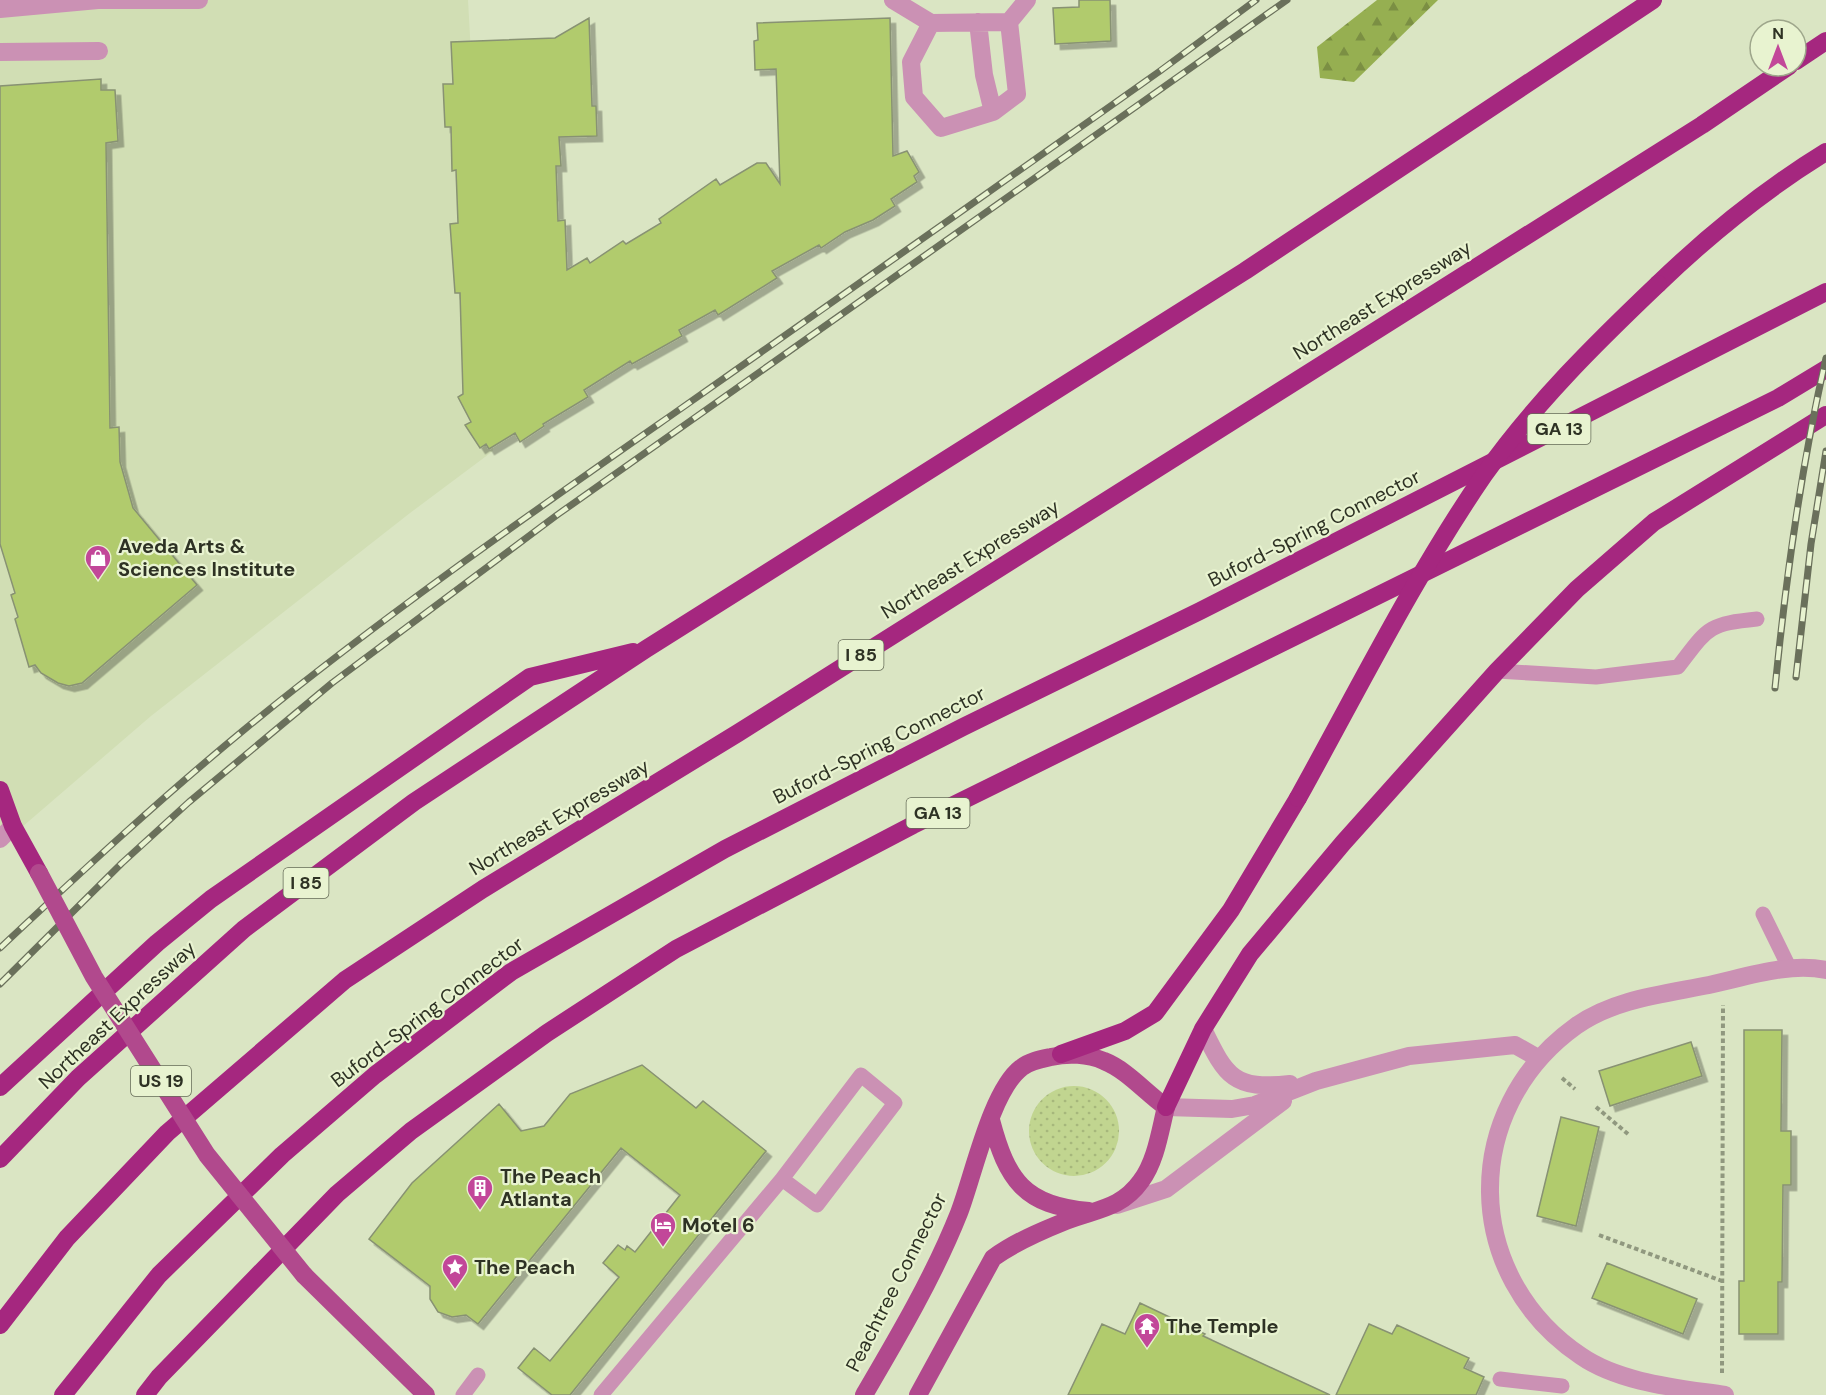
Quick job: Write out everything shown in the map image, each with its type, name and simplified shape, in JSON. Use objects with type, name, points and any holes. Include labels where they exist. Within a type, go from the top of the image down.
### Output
[{"type":"highway","name":"Northeast Expressway","points":[[0,1159],[78,1078],[244,929],[414,802],[646,649],[1245,271],[1653,0]]},
{"type":"highway","points":[[1808,53],[1826,41]]},
{"type":"highway","name":"Northeast Expressway","points":[[0,1325],[67,1238],[168,1133],[345,980],[483,889],[748,727],[1692,131],[1771,78]]},
{"type":"highway","points":[[1061,1054],[1125,1031],[1155,1013],[1231,910],[1298,798],[1427,567],[1485,474],[1576,362],[1710,234],[1776,182],[1826,152]]},
{"type":"highway","name":"Buford-Spring Connector","points":[[63,1395],[159,1275],[282,1155],[375,1075],[511,972],[725,849],[963,727],[1210,606],[1826,292]]},
{"type":"highway","name":"GA 13","points":[[145,1395],[159,1377],[337,1194],[411,1131],[547,1033],[676,949],[913,825],[1250,661],[1778,398],[1826,369]]},
{"type":"highway","points":[[1166,1107],[1203,1029],[1250,954],[1343,843],[1497,671],[1577,589],[1654,522],[1826,415]]},
{"type":"highway","points":[[0,1087],[157,943],[211,899],[530,677],[646,649]]},
{"type":"highway","name":"US 19","points":[[0,790],[13,826],[39,873]]},
{"type":"main road","name":"US 19","points":[[39,873],[94,977],[207,1155],[304,1275],[426,1395]]},
{"type":"main road","name":"Peachtree Connector","points":[[864,1395],[934,1265],[958,1214],[991,1120],[1007,1084],[1021,1068],[1038,1059],[1061,1054],[1105,1061],[1124,1073],[1166,1107]]},
{"type":"main road","points":[[918,1395],[993,1258],[1012,1245],[1094,1211],[1117,1205],[1142,1181],[1152,1161],[1166,1107]]},
{"type":"main road","points":[[991,1120],[1005,1165],[1018,1184],[1036,1198],[1057,1206],[1094,1211]]},
{"type":"street","points":[[0,9],[98,0],[199,0]]},
{"type":"street","points":[[892,0],[931,23],[1009,22]]},
{"type":"street","points":[[931,23],[911,62],[914,97],[941,128],[993,112],[1017,94],[1009,22],[1027,0]]},
{"type":"street","points":[[978,22],[984,75],[993,112]]},
{"type":"street","points":[[0,52],[99,51]]},
{"type":"street","points":[[0,838],[13,826]]},
{"type":"street","points":[[1723,1395],[1639,1379],[1608,1370],[1582,1357],[1546,1329],[1516,1291],[1496,1243],[1489,1194],[1494,1144],[1511,1097],[1538,1058],[1576,1025],[1609,1008],[1638,999],[1790,969],[1823,969]]},
{"type":"street","points":[[1203,1029],[1220,1063],[1247,1085],[1265,1087],[1316,1081]]},
{"type":"street","points":[[1166,1107],[1232,1109],[1254,1105],[1316,1081],[1409,1056],[1515,1045],[1538,1058]]},
{"type":"street","points":[[1117,1205],[1166,1189],[1274,1107],[1316,1081]]},
{"type":"lane","points":[[1497,671],[1596,677],[1678,667],[1701,637],[1716,624],[1757,619]]},
{"type":"lane","points":[[1763,914],[1790,969]]},
{"type":"lane","points":[[602,1395],[782,1179],[861,1075],[895,1103],[818,1205],[782,1179]]},
{"type":"lane","points":[[463,1395],[478,1375]]},
{"type":"lane","points":[[1500,1379],[1562,1386]]},
{"type":"path","points":[[1723,982],[1723,1395]]},
{"type":"path","points":[[1562,1078],[1575,1089]]},
{"type":"path","points":[[1596,1107],[1628,1134]]},
{"type":"path","points":[[1599,1235],[1722,1281]]},
{"type":"shaded area","points":[[0,0],[468,0],[493,451],[410,513],[151,716],[0,846]]},
{"type":"shaded area","points":[[1065,1086],[1083,1086],[1099,1093],[1112,1106],[1119,1122],[1119,1140],[1112,1156],[1099,1169],[1083,1176],[1065,1176],[1049,1169],[1036,1156],[1029,1140],[1029,1122],[1036,1106],[1049,1093]]},
{"type":"green space","points":[[1377,0],[1438,0],[1354,82],[1320,78],[1317,47]]},
{"type":"building","points":[[1079,0],[1110,0],[1111,41],[1055,44],[1053,8],[1079,7]]},
{"type":"building","points":[[589,18],[592,106],[596,106],[597,136],[559,137],[561,166],[556,166],[558,221],[565,220],[567,270],[587,258],[590,263],[623,241],[626,244],[661,223],[659,219],[716,179],[720,185],[757,163],[766,163],[780,184],[776,69],[755,70],[754,41],[758,40],[757,23],[890,18],[893,156],[907,151],[919,172],[914,176],[917,182],[891,199],[895,206],[873,220],[845,232],[821,248],[819,245],[772,271],[777,278],[718,315],[715,310],[679,330],[682,336],[632,364],[630,361],[584,390],[588,397],[543,424],[544,426],[520,442],[515,433],[489,449],[486,444],[480,448],[465,425],[471,422],[458,397],[463,394],[460,293],[455,293],[450,224],[458,223],[456,170],[452,171],[451,127],[445,127],[443,84],[453,84],[451,42],[555,38]]},
{"type":"building","points":[[101,79],[101,90],[115,90],[118,141],[106,143],[110,428],[119,427],[120,462],[133,508],[197,585],[82,683],[69,686],[58,683],[41,673],[35,665],[29,667],[15,619],[18,617],[11,595],[15,593],[0,544],[0,86]]},
{"type":"building","points":[[1744,1030],[1782,1030],[1781,1131],[1791,1131],[1791,1185],[1783,1185],[1782,1282],[1778,1282],[1778,1334],[1739,1334],[1739,1281],[1744,1281]]},
{"type":"building","points":[[1691,1042],[1702,1076],[1610,1106],[1599,1071]]},
{"type":"building","name":"The Peach Atlanta","points":[[642,1065],[696,1108],[703,1101],[766,1151],[570,1395],[552,1395],[518,1368],[534,1348],[550,1361],[619,1277],[603,1263],[618,1245],[625,1250],[627,1246],[635,1252],[680,1195],[621,1148],[478,1324],[466,1315],[452,1317],[438,1312],[430,1299],[430,1286],[369,1239],[412,1183],[499,1104],[521,1131],[544,1126],[570,1094]]},
{"type":"building","points":[[1561,1117],[1599,1127],[1576,1226],[1537,1216]]},
{"type":"building","points":[[1607,1263],[1697,1299],[1683,1334],[1592,1298]]},
{"type":"building","name":"The Temple","points":[[1140,1303],[1205,1334],[1203,1336],[1330,1395],[1068,1395],[1102,1324],[1125,1334]]},
{"type":"building","points":[[1369,1324],[1392,1334],[1397,1325],[1469,1358],[1464,1368],[1484,1377],[1476,1395],[1336,1395]]},
{"type":"railway","points":[[0,948],[183,782],[245,729],[350,646],[512,527],[1160,71],[1256,0]]},
{"type":"railway","points":[[0,984],[122,863],[189,802],[332,683],[557,515],[1287,0]]},
{"type":"railway","points":[[1775,688],[1795,522],[1826,358]]},
{"type":"railway","points":[[1796,677],[1811,544],[1826,451]]},
{"type":"place","name":"Aveda Arts & Sciences Institute","points":[[98,581]]},
{"type":"place","name":"The Peach Atlanta","points":[[480,1211]]},
{"type":"place","name":"Motel 6","points":[[663,1248]]},
{"type":"place","name":"The Peach","points":[[455,1290]]},
{"type":"place","name":"The Temple","points":[[1147,1349]]}]
